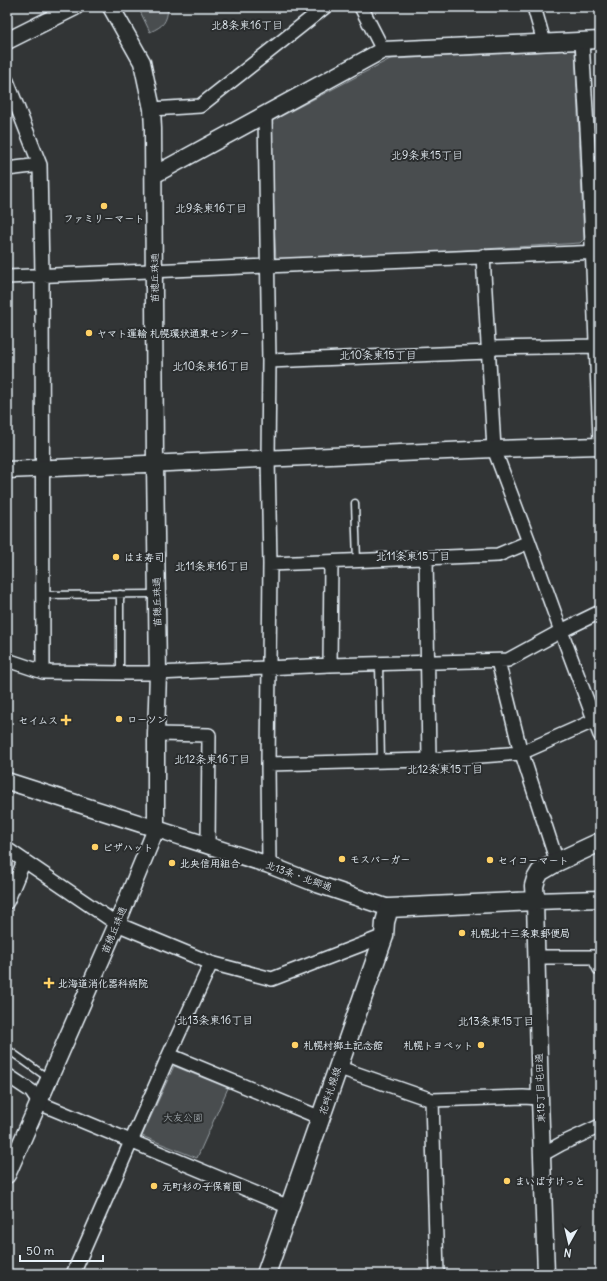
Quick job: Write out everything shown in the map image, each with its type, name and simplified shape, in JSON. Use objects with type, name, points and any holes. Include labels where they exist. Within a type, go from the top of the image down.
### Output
[{"type":"main road","points":[[535,902],[534,886],[540,872],[557,862],[600,842]]},
{"type":"main road","name":"北13条・北郷通","points":[[389,908],[535,902]]},
{"type":"main road","name":"花畔札幌線","points":[[266,1274],[384,936],[385,922],[389,908]]},
{"type":"street","points":[[7,41],[75,7]]},
{"type":"street","name":"苗穂丘珠通","points":[[7,1176],[117,924],[156,829],[156,734],[158,673],[155,464],[154,175],[152,109],[142,62],[111,7]]},
{"type":"street","points":[[152,109],[200,106],[325,7]]},
{"type":"street","points":[[361,7],[383,50]]},
{"type":"street","points":[[534,7],[544,42]]},
{"type":"street","points":[[154,175],[383,50],[600,40]]},
{"type":"street","points":[[582,41],[594,146],[600,439]]},
{"type":"street","points":[[7,81],[40,165],[42,275],[43,672]]},
{"type":"street","points":[[265,115],[269,361],[269,865]]},
{"type":"street","points":[[7,169],[40,165]]},
{"type":"street","points":[[7,277],[596,252]]},
{"type":"street","points":[[483,256],[494,449],[561,631],[597,719],[600,735]]},
{"type":"street","points":[[269,361],[488,352],[494,348],[597,346]]},
{"type":"street","points":[[7,470],[268,458],[600,446]]},
{"type":"street","points":[[270,564],[498,555],[529,542]]},
{"type":"street","points":[[426,558],[429,760]]},
{"type":"street","points":[[330,665],[331,562]]},
{"type":"street","points":[[7,660],[43,672],[120,673],[158,673],[330,665],[498,661],[508,660],[600,612]]},
{"type":"street","points":[[498,661],[521,753],[557,862]]},
{"type":"street","points":[[268,764],[429,760],[521,753],[597,719]]},
{"type":"street","points":[[156,734],[209,735],[208,846]]},
{"type":"street","name":"北13条・北郷通","points":[[7,781],[269,865],[317,884],[389,908]]},
{"type":"street","points":[[7,849],[117,924],[211,963],[272,979],[384,936]]},
{"type":"street","points":[[7,902],[24,861]]},
{"type":"street","name":"北13条・北郷通","points":[[535,902],[600,899]]},
{"type":"street","name":"東15丁目屯田通","points":[[535,902],[546,1274]]},
{"type":"street","points":[[537,957],[594,957],[600,969]]},
{"type":"street","points":[[73,1274],[168,1055],[211,963]]},
{"type":"street","points":[[168,1055],[321,1118]]},
{"type":"street","points":[[337,1067],[432,1100],[524,1097],[540,1098]]},
{"type":"street","points":[[7,1075],[31,1092],[39,1103],[289,1207]]},
{"type":"street","points":[[432,1100],[437,1274]]},
{"type":"street","points":[[543,1154],[600,1126]]},
{"type":"lane","points":[[355,502],[357,561]]},
{"type":"lane","points":[[43,594],[157,594]]},
{"type":"lane","points":[[120,594],[120,673]]},
{"type":"lane","points":[[379,664],[381,761]]},
{"type":"lane","points":[[7,1049],[49,1078]]},
{"type":"green space","points":[[138,7],[168,7],[167,17],[161,26],[150,32]]},
{"type":"green space","points":[[575,50],[584,239],[580,243],[276,262],[270,122],[390,59]]},
{"type":"green space","name":"大友公園","points":[[174,1066],[228,1088],[197,1158],[142,1136]]},
{"type":"place","name":"ファミリーマート","points":[[104,206]]},
{"type":"place","name":"ヤマト運輸 札幌環状通東センター","points":[[89,333]]},
{"type":"place","name":"はま寿司","points":[[116,557]]},
{"type":"place","name":"ローソン","points":[[119,719]]},
{"type":"place","name":"セイムス","points":[[66,720]]},
{"type":"place","name":"ピザハット","points":[[95,847]]},
{"type":"place","name":"モスバーガー","points":[[342,859]]},
{"type":"place","name":"セイコーマート","points":[[490,860]]},
{"type":"place","name":"北央信用組合","points":[[172,863]]},
{"type":"place","name":"札幌北十三条東郵便局","points":[[462,933]]},
{"type":"place","name":"北海道消化器科病院","points":[[49,983]]},
{"type":"place","name":"札幌村郷土記念館","points":[[295,1045]]},
{"type":"place","name":"札幌トヨペット","points":[[481,1045]]},
{"type":"place","name":"まいばすけっと","points":[[507,1181]]},
{"type":"place","name":"元町杉の子保育園","points":[[154,1186]]},
{"type":"district","name":"北8条東16丁目","points":[[247,25]]},
{"type":"district","name":"北9条東15丁目","points":[[427,155]]},
{"type":"district","name":"北9条東16丁目","points":[[211,208]]},
{"type":"district","name":"北10条東15丁目","points":[[378,355]]},
{"type":"district","name":"北10条東16丁目","points":[[211,366]]},
{"type":"district","name":"北11条東15丁目","points":[[413,556]]},
{"type":"district","name":"北11条東16丁目","points":[[212,566]]},
{"type":"district","name":"北12条東16丁目","points":[[212,759]]},
{"type":"district","name":"北12条東15丁目","points":[[445,769]]},
{"type":"district","name":"北13条東16丁目","points":[[215,1020]]},
{"type":"district","name":"北13条東15丁目","points":[[496,1021]]}]
